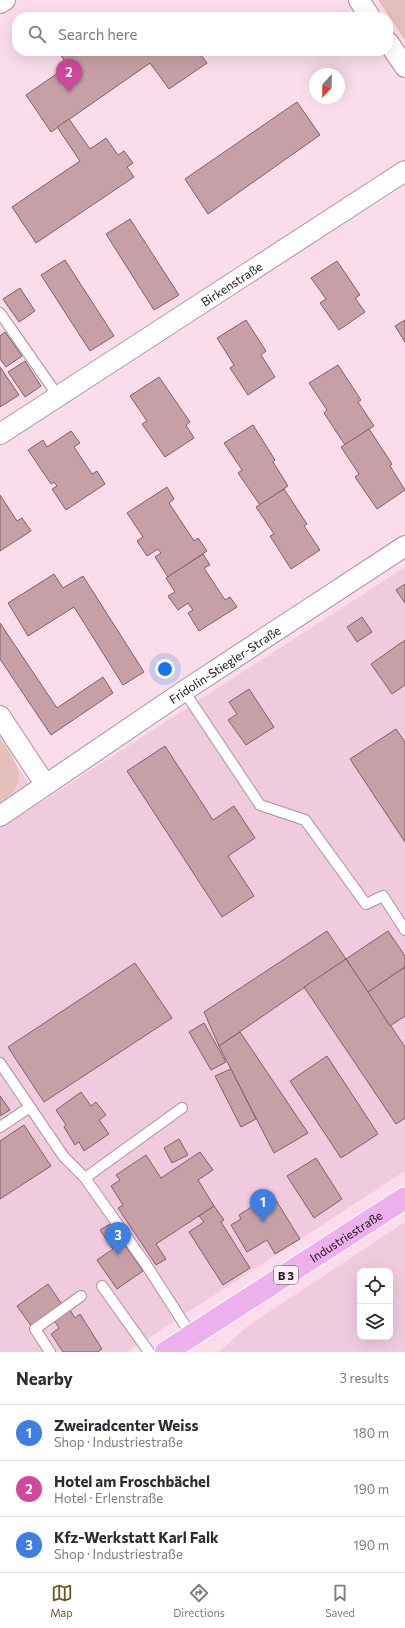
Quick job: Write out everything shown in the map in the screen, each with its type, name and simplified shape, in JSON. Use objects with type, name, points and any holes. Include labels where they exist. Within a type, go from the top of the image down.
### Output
[{"type":"main road","name":"Industriestraße","points":[[163,1352],[192,1336],[405,1198]]},
{"type":"street","points":[[0,3],[5,0]]},
{"type":"street","points":[[359,0],[367,12]]},
{"type":"street","points":[[393,49],[405,67]]},
{"type":"street","name":"Birkenstraße","points":[[0,434],[405,171]]},
{"type":"street","name":"Fridolin-Stiegler-Straße","points":[[0,816],[184,691],[405,546]]},
{"type":"street","points":[[0,716],[45,784]]},
{"type":"lane","points":[[0,313],[58,396]]},
{"type":"lane","points":[[184,691],[260,805],[306,820],[366,904],[383,896],[405,930]]},
{"type":"lane","points":[[0,1063],[64,1157],[85,1178],[145,1263],[192,1336]]},
{"type":"lane","points":[[0,1127],[30,1107]]},
{"type":"lane","points":[[85,1178],[182,1108]]},
{"type":"lane","points":[[102,1286],[163,1352]]},
{"type":"lane","points":[[50,1352],[35,1329],[81,1296]]},
{"type":"shaded area","points":[[378,0],[405,0],[405,40],[393,22],[393,12],[386,12]]},
{"type":"shaded area","points":[[405,567],[405,1171],[127,1352],[0,1352],[0,738],[40,803]]},
{"type":"shaded area","points":[[0,740],[6,746],[15,763],[19,776],[16,787],[7,798],[0,803]]},
{"type":"shaded area","points":[[405,1222],[405,1352],[219,1352],[248,1326]]},
{"type":"building","points":[[61,56],[202,56],[207,63],[169,89],[150,63],[51,132],[26,95],[68,66]]},
{"type":"building","points":[[297,102],[320,135],[208,214],[185,179]]},
{"type":"building","points":[[69,119],[90,149],[106,138],[118,155],[124,151],[133,163],[127,167],[134,177],[36,243],[12,207],[80,161],[57,127]]},
{"type":"building","points":[[130,219],[179,295],[154,310],[106,234]]},
{"type":"building","points":[[65,260],[114,336],[90,351],[41,275]]},
{"type":"building","points":[[337,261],[360,295],[355,298],[365,312],[339,330],[320,303],[326,299],[311,278]]},
{"type":"building","points":[[20,288],[35,311],[19,322],[3,299]]},
{"type":"building","points":[[246,320],[266,351],[261,355],[275,377],[248,395],[230,368],[234,365],[217,338]]},
{"type":"building","points":[[405,320],[405,342],[395,326]]},
{"type":"building","points":[[5,332],[22,356],[6,367],[0,359],[0,336]]},
{"type":"building","points":[[25,361],[41,386],[25,397],[8,372]]},
{"type":"building","points":[[338,365],[361,400],[358,402],[374,426],[345,445],[324,413],[327,410],[309,383]]},
{"type":"building","points":[[0,367],[19,395],[0,407]]},
{"type":"building","points":[[159,377],[190,422],[186,425],[194,438],[165,457],[142,424],[147,421],[130,396]]},
{"type":"building","points":[[253,425],[275,460],[273,462],[288,486],[260,505],[238,473],[242,470],[224,443]]},
{"type":"building","points":[[369,429],[392,464],[390,466],[405,490],[377,509],[355,477],[359,474],[341,447]]},
{"type":"building","points":[[71,431],[80,443],[74,447],[92,474],[97,471],[105,484],[66,510],[52,489],[57,486],[54,482],[51,484],[28,450],[43,440],[47,447]]},
{"type":"building","points":[[167,487],[174,499],[169,503],[194,541],[198,538],[207,551],[168,577],[155,557],[161,553],[158,549],[147,556],[137,541],[143,537],[127,513]]},
{"type":"building","points":[[284,489],[307,524],[304,526],[320,550],[291,569],[270,536],[274,534],[256,507]]},
{"type":"building","points":[[0,495],[17,521],[22,518],[31,531],[0,551]]},
{"type":"building","points":[[203,554],[210,565],[204,568],[225,600],[230,597],[237,607],[199,631],[188,613],[193,610],[188,603],[178,610],[168,596],[175,592],[166,578]]},
{"type":"building","points":[[54,574],[63,588],[83,576],[144,672],[123,685],[74,607],[28,636],[8,603]]},
{"type":"building","points":[[405,584],[405,603],[396,590]]},
{"type":"building","points":[[362,617],[372,632],[357,642],[347,627]]},
{"type":"building","points":[[0,623],[57,708],[103,677],[113,693],[51,735],[0,659]]},
{"type":"building","points":[[405,640],[405,685],[392,694],[371,664]]},
{"type":"building","points":[[249,689],[274,727],[246,745],[228,720],[237,714],[229,702]]},
{"type":"building","points":[[396,729],[405,742],[405,842],[350,759]]},
{"type":"building","points":[[165,746],[213,820],[234,806],[255,838],[228,856],[254,896],[222,917],[127,771]]},
{"type":"building","points":[[327,931],[346,959],[219,1046],[204,1012]]},
{"type":"building","points":[[388,931],[405,956],[405,967],[368,992],[346,959]]},
{"type":"building","points":[[346,959],[405,1047],[405,1118],[396,1124],[304,987]]},
{"type":"building","points":[[135,963],[172,1018],[44,1102],[8,1047]]},
{"type":"building","points":[[405,967],[405,1016],[390,1026],[368,992]]},
{"type":"building","points":[[204,1023],[226,1062],[211,1070],[189,1032]]},
{"type":"building","points":[[240,1032],[308,1133],[274,1153],[219,1046]]},
{"type":"building","points":[[327,1056],[378,1134],[341,1158],[290,1081]]},
{"type":"building","points":[[231,1069],[256,1119],[241,1127],[215,1076]]},
{"type":"building","points":[[81,1092],[91,1106],[96,1102],[106,1115],[99,1120],[109,1134],[84,1151],[79,1142],[75,1145],[64,1127],[66,1125],[56,1110]]},
{"type":"building","points":[[0,1096],[10,1110],[0,1116]]},
{"type":"building","points":[[24,1125],[51,1166],[0,1199],[0,1141]]},
{"type":"building","points":[[179,1139],[188,1155],[172,1163],[164,1148]]},
{"type":"building","points":[[200,1152],[213,1170],[198,1180],[214,1206],[156,1244],[166,1259],[156,1265],[118,1208],[123,1205],[111,1186],[120,1180],[116,1175],[146,1155],[161,1178]]},
{"type":"building","points":[[316,1158],[342,1199],[314,1218],[287,1176]]},
{"type":"building","points":[[272,1194],[300,1239],[275,1254],[267,1240],[247,1252],[231,1225],[241,1219],[239,1215]]},
{"type":"building","points":[[214,1206],[224,1220],[221,1222],[250,1268],[223,1285],[189,1232],[204,1222],[199,1216]]},
{"type":"building","points":[[110,1224],[143,1271],[117,1289],[97,1260],[113,1249],[100,1230]]},
{"type":"building","points":[[48,1284],[63,1306],[32,1327],[17,1306]]},
{"type":"building","points":[[70,1310],[75,1318],[80,1314],[102,1349],[98,1352],[63,1352],[51,1334],[59,1328],[54,1320]]},
{"type":"place","name":"Hotel am Froschbächel","points":[[69,92]]},
{"type":"place","name":"Zweiradcenter Weiss","points":[[263,1222]]},
{"type":"place","name":"Kfz-Werkstatt Karl Falk","points":[[118,1255]]}]
